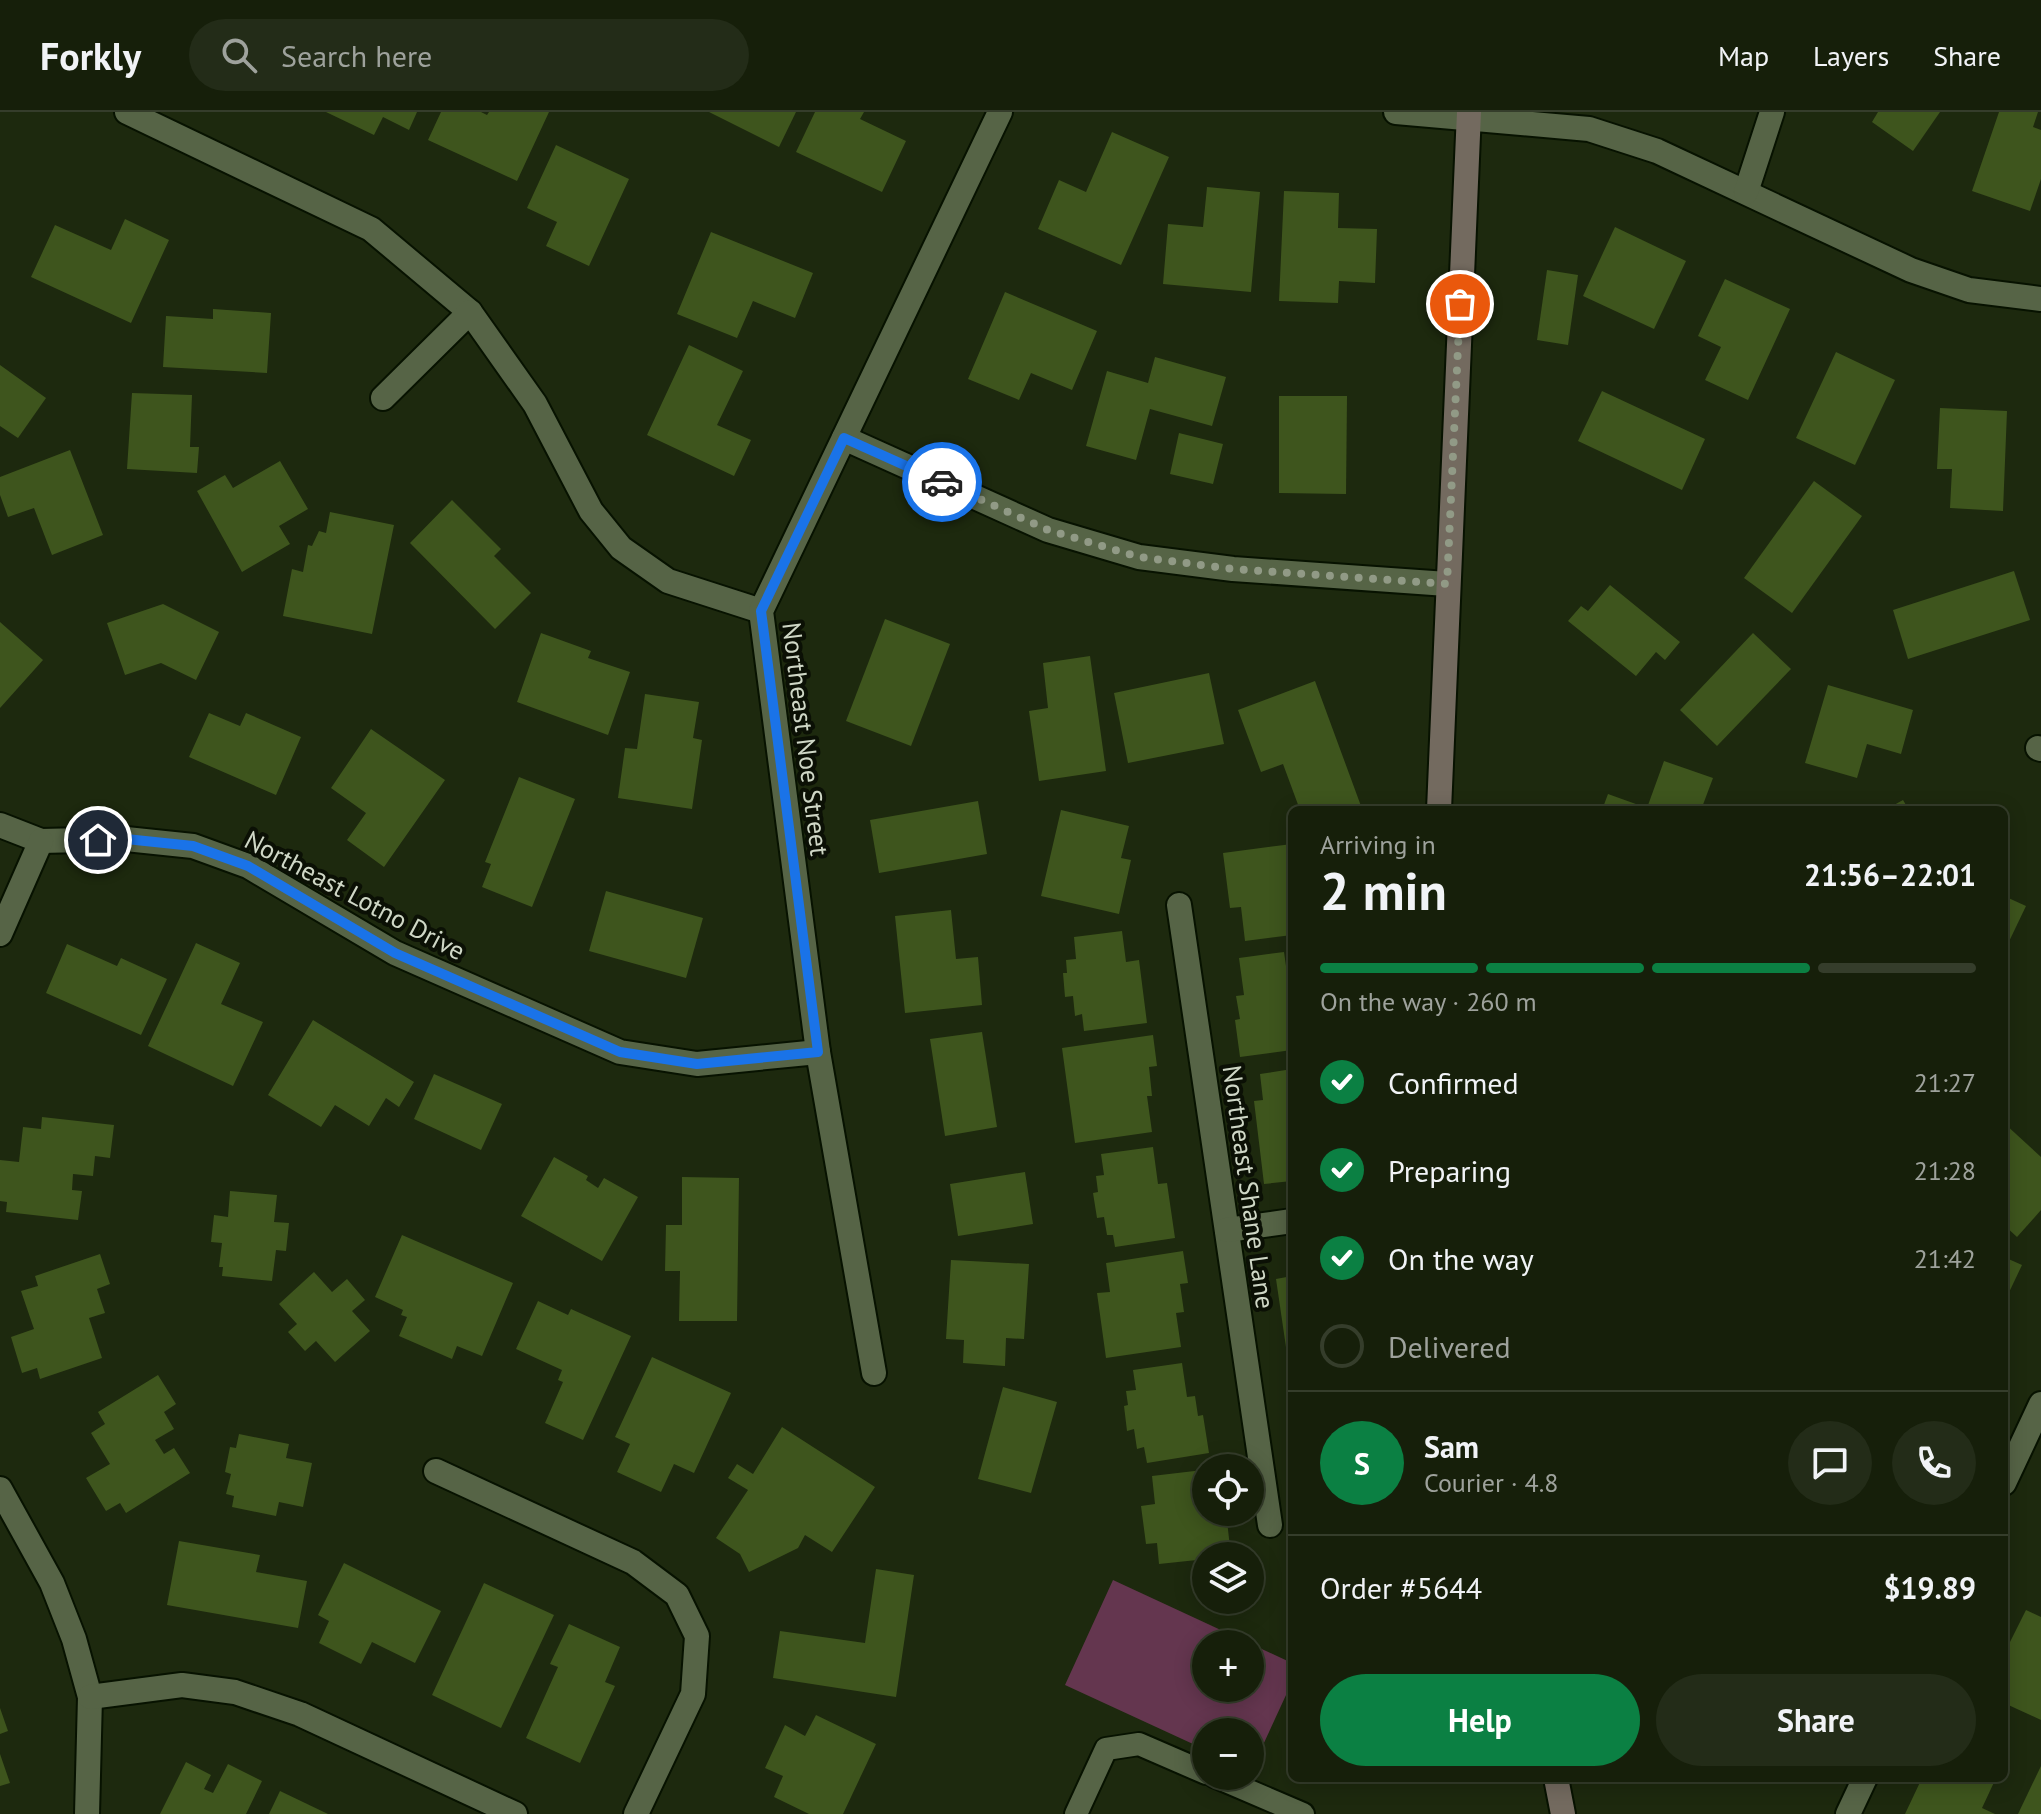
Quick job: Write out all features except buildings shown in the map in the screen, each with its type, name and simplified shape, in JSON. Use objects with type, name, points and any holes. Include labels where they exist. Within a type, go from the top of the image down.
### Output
[{"type":"main road","points":[[1439,806],[1469,115]]},
{"type":"main road","points":[[1557,1782],[1563,1814]]},
{"type":"street","points":[[127,112],[371,229],[470,312],[535,404],[591,511],[621,548],[668,581],[761,611]]},
{"type":"street","name":"Northeast Noe Street","points":[[874,1373],[818,1052],[761,611],[1000,112]]},
{"type":"street","points":[[1396,112],[1469,115],[1589,129],[1657,151],[1911,270],[1969,290],[2041,299]]},
{"type":"street","points":[[1746,192],[1772,112]]},
{"type":"street","points":[[383,398],[470,312]]},
{"type":"street","points":[[844,438],[1048,530],[1139,557],[1233,569],[1447,584]]},
{"type":"street","name":"Northeast Lotno Drive","points":[[0,825],[41,841],[126,839],[193,846],[248,866],[395,953],[620,1052],[697,1064],[818,1052]]},
{"type":"street","points":[[0,934],[41,841]]},
{"type":"street","name":"Northeast Shane Lane","points":[[1179,905],[1270,1525]]},
{"type":"street","points":[[1227,1230],[1288,1222]]},
{"type":"street","points":[[2008,1474],[2041,1404]]},
{"type":"street","points":[[436,1471],[633,1562],[677,1595],[697,1636],[693,1694],[636,1814]]},
{"type":"street","points":[[0,1489],[52,1583],[74,1639],[90,1697],[87,1814]]},
{"type":"street","points":[[90,1697],[182,1685],[235,1692],[300,1714],[515,1814]]},
{"type":"street","points":[[1848,1814],[1863,1782]]},
{"type":"lane","points":[[1076,1814],[1106,1749],[1139,1744],[1192,1767]]},
{"type":"lane","points":[[1247,1790],[1303,1814]]},
{"type":"shaded area","points":[[1113,1580],[1221,1630],[1192,1630],[1192,1702],[1264,1702],[1264,1650],[1288,1661],[1288,1691],[1264,1743],[1264,1718],[1192,1718],[1192,1744],[1065,1685]]},
{"type":"way so far","points":[[942,482],[1048,530],[1139,557],[1233,569],[1447,584],[1460,304]]},
{"type":"route","points":[[98,840],[126,839],[193,846],[248,866],[395,953],[620,1052],[697,1064],[818,1052],[761,611],[844,438],[942,482]]}]
